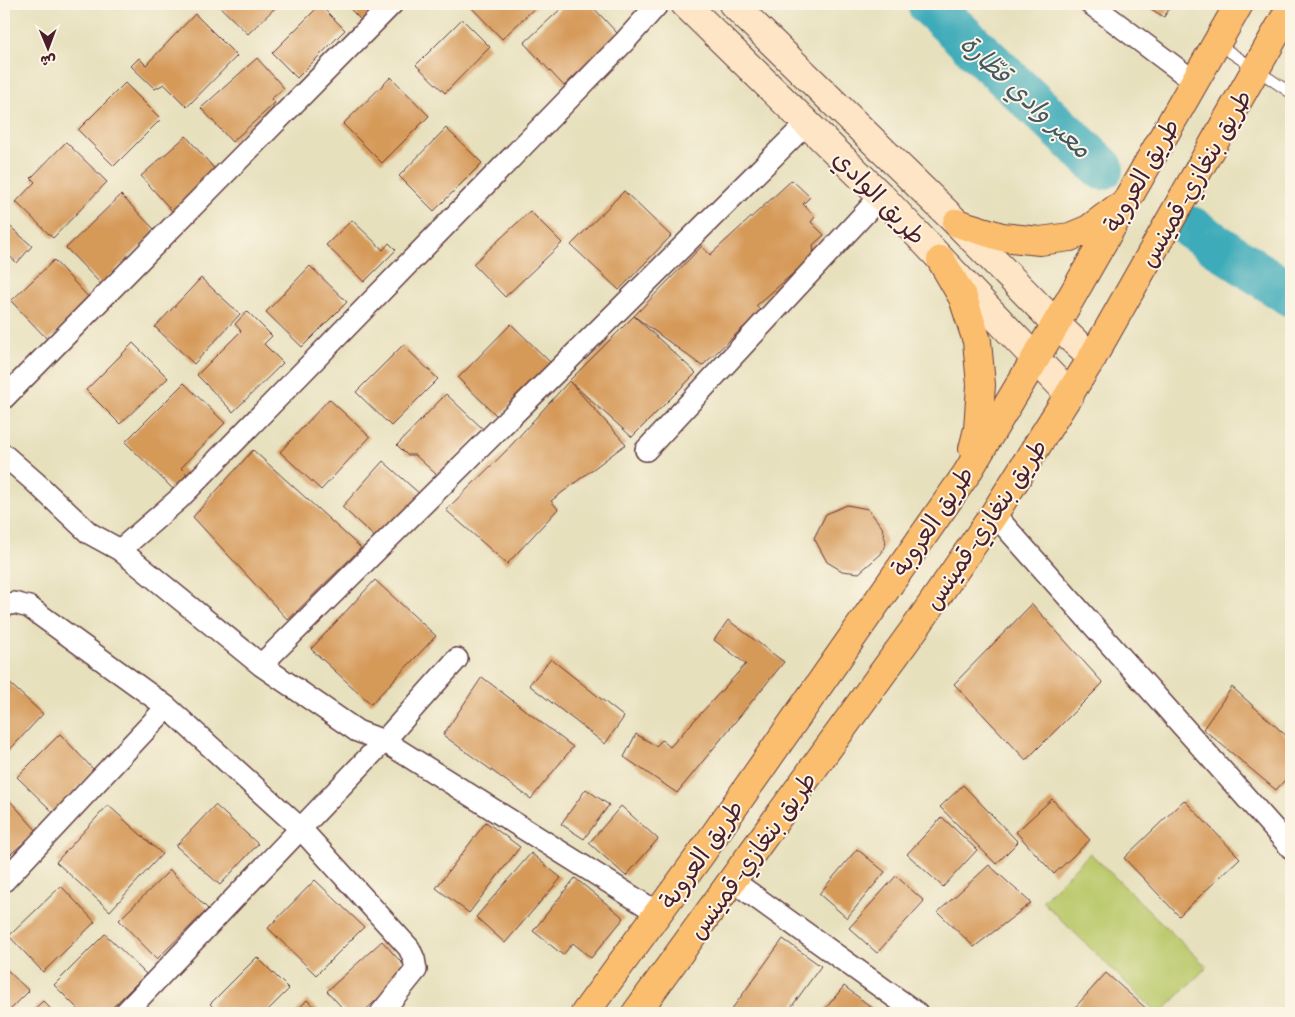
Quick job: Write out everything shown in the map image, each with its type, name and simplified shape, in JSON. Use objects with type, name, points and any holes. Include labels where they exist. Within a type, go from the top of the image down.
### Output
[{"type":"main road","name":"طريق الوادي","points":[[684,4],[881,196],[1070,395]]},
{"type":"main road","name":"طريق الوادي","points":[[733,4],[1092,358]]},
{"type":"main road","name":"طريق العروبة","points":[[585,1013],[701,854],[967,472],[1056,324],[1239,4]]},
{"type":"main road","name":"طريق بنغازي-قمينس","points":[[636,1013],[918,624],[994,514],[1092,358],[1291,7]]},
{"type":"main road","points":[[957,223],[1002,237],[1040,241],[1070,236],[1089,229],[1126,201]]},
{"type":"main road","points":[[941,260],[963,298],[976,341],[982,385],[978,429],[967,472]]},
{"type":"street","points":[[4,398],[392,4]]},
{"type":"street","points":[[120,550],[180,498],[619,47],[658,4]]},
{"type":"street","points":[[1091,4],[1195,82]]},
{"type":"street","points":[[261,665],[807,123]]},
{"type":"street","points":[[646,450],[881,196]]},
{"type":"street","points":[[4,455],[36,482],[89,533],[120,550],[261,665],[357,731],[384,741],[658,913]]},
{"type":"street","points":[[994,514],[1291,848]]},
{"type":"street","points":[[4,606],[14,603],[29,607],[167,707],[301,828],[409,948],[414,959],[416,970],[381,1013]]},
{"type":"street","points":[[125,1013],[384,741],[457,659]]},
{"type":"street","points":[[4,881],[167,707]]},
{"type":"street","points":[[733,881],[917,1013]]},
{"type":"lane","points":[[1217,43],[1291,93]]},
{"type":"green space","points":[[1090,853],[1207,967],[1161,1013],[1157,1013],[1042,901]]},
{"type":"building","points":[[217,4],[279,4],[248,34]]},
{"type":"building","points":[[345,4],[380,4],[362,21]]},
{"type":"building","points":[[468,4],[539,4],[502,39]]},
{"type":"building","points":[[566,4],[590,4],[618,34],[564,86],[524,43]]},
{"type":"building","points":[[1143,4],[1172,4],[1164,17]]},
{"type":"building","points":[[320,5],[345,30],[297,78],[272,53]]},
{"type":"building","points":[[195,14],[237,56],[187,107],[164,84],[155,89],[131,66],[139,58],[146,65]]},
{"type":"building","points":[[462,19],[490,47],[445,93],[416,65]]},
{"type":"building","points":[[257,58],[284,88],[271,99],[275,103],[232,142],[201,108]]},
{"type":"building","points":[[391,77],[429,116],[382,163],[343,124]]},
{"type":"building","points":[[125,83],[161,119],[114,166],[78,130]]},
{"type":"building","points":[[446,128],[482,163],[434,211],[399,176]]},
{"type":"building","points":[[186,136],[218,173],[173,212],[141,176]]},
{"type":"building","points":[[66,142],[107,182],[53,238],[16,202],[35,182],[31,178]]},
{"type":"building","points":[[792,180],[810,197],[803,204],[815,217],[811,222],[824,235],[813,245],[814,255],[756,306],[761,311],[702,366],[634,316],[702,246],[710,255]]},
{"type":"building","points":[[624,191],[671,236],[619,290],[571,245]]},
{"type":"building","points":[[121,195],[156,231],[101,284],[66,248]]},
{"type":"building","points":[[530,211],[562,243],[505,297],[473,264]]},
{"type":"building","points":[[352,220],[383,250],[389,243],[396,250],[364,282],[326,245]]},
{"type":"building","points":[[4,221],[32,246],[17,263],[4,251]]},
{"type":"building","points":[[54,260],[91,300],[48,340],[11,301]]},
{"type":"building","points":[[310,266],[347,302],[302,347],[266,312]]},
{"type":"building","points":[[201,278],[240,314],[194,364],[155,327]]},
{"type":"building","points":[[247,311],[272,336],[264,344],[283,363],[233,412],[197,375],[241,331],[235,324]]},
{"type":"building","points":[[634,316],[696,373],[632,437],[569,381]]},
{"type":"building","points":[[511,324],[551,363],[498,417],[458,378]]},
{"type":"building","points":[[133,343],[168,378],[120,424],[86,390]]},
{"type":"building","points":[[403,345],[438,379],[391,426],[356,392]]},
{"type":"building","points":[[569,381],[626,444],[551,501],[558,509],[507,564],[446,510],[505,452]]},
{"type":"building","points":[[184,383],[225,423],[181,468],[190,477],[176,492],[125,442]]},
{"type":"building","points":[[446,394],[483,429],[438,476],[415,455],[407,455],[397,445]]},
{"type":"building","points":[[329,399],[370,437],[321,490],[280,452]]},
{"type":"building","points":[[253,450],[361,548],[288,620],[193,517]]},
{"type":"building","points":[[383,461],[422,496],[380,542],[342,507]]},
{"type":"building","points":[[847,505],[868,509],[882,527],[886,543],[881,554],[859,573],[842,571],[827,562],[814,538],[826,514]]},
{"type":"building","points":[[375,580],[436,636],[371,704],[311,649]]},
{"type":"building","points":[[1032,604],[1103,683],[1026,760],[954,684]]},
{"type":"building","points":[[728,620],[784,662],[677,793],[624,757],[636,734],[656,746],[662,740],[670,747],[746,664],[714,640]]},
{"type":"building","points":[[551,659],[624,717],[605,744],[529,685]]},
{"type":"building","points":[[482,677],[573,747],[531,799],[443,735]]},
{"type":"building","points":[[4,678],[43,714],[4,756]]},
{"type":"building","points":[[1232,687],[1291,740],[1291,773],[1276,790],[1203,729]]},
{"type":"building","points":[[60,734],[94,770],[54,813],[17,777]]},
{"type":"building","points":[[963,785],[1018,842],[996,864],[940,807]]},
{"type":"building","points":[[586,789],[609,805],[584,839],[561,824]]},
{"type":"building","points":[[4,794],[37,831],[4,860]]},
{"type":"building","points":[[1052,799],[1090,840],[1054,874],[1016,832]]},
{"type":"building","points":[[1184,800],[1240,858],[1179,916],[1124,858]]},
{"type":"building","points":[[108,805],[162,854],[110,911],[56,862]]},
{"type":"building","points":[[215,805],[258,844],[220,885],[176,846]]},
{"type":"building","points":[[621,806],[658,839],[626,876],[589,843]]},
{"type":"building","points":[[942,817],[977,850],[943,887],[907,854]]},
{"type":"building","points":[[486,822],[520,847],[469,913],[436,888]]},
{"type":"building","points":[[857,849],[885,872],[847,918],[819,894]]},
{"type":"building","points":[[531,853],[561,878],[505,943],[476,917]]},
{"type":"building","points":[[989,865],[1031,903],[974,947],[938,912]]},
{"type":"building","points":[[170,870],[208,909],[157,959],[119,920]]},
{"type":"building","points":[[896,876],[924,901],[877,953],[849,928]]},
{"type":"building","points":[[575,878],[624,918],[591,958],[573,943],[563,955],[533,931]]},
{"type":"building","points":[[315,880],[364,927],[316,975],[268,928]]},
{"type":"building","points":[[61,886],[95,922],[43,972],[9,936]]},
{"type":"building","points":[[105,934],[146,974],[107,1013],[82,1013],[54,985]]},
{"type":"building","points":[[783,939],[821,966],[787,1013],[729,1013]]},
{"type":"building","points":[[382,941],[409,971],[362,1013],[347,1013],[327,991]]},
{"type":"building","points":[[257,957],[289,989],[265,1013],[219,1013],[210,1004]]},
{"type":"building","points":[[4,967],[29,991],[7,1013],[4,1013]]},
{"type":"building","points":[[1106,973],[1149,1011],[1146,1013],[1070,1013]]},
{"type":"building","points":[[844,986],[879,1013],[822,1013]]},
{"type":"building","points":[[307,1000],[321,1013],[295,1013]]},
{"type":"building","points":[[43,1001],[55,1013],[30,1013]]},
{"type":"waterway","name":"معبر وادي قطّارة","points":[[929,4],[1102,168]]},
{"type":"waterway","name":"معبر وادي قطّارة","points":[[1191,228],[1291,295]]}]
